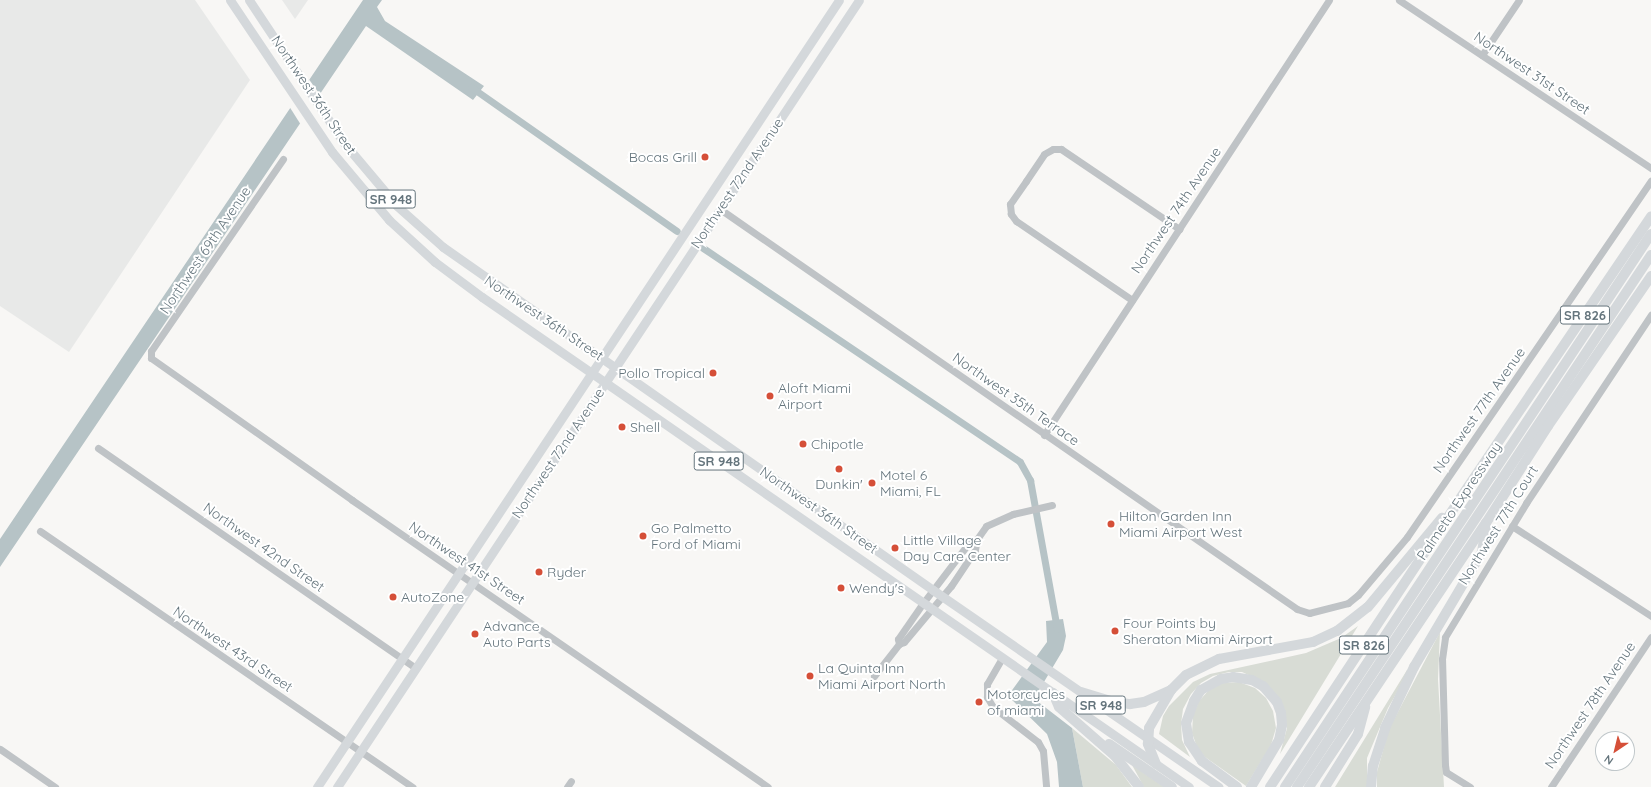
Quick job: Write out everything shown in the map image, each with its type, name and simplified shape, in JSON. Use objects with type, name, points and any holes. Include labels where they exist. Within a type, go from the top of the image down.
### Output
[{"type":"highway","name":"Palmetto Expressway","points":[[1270,787],[1457,503],[1651,218]]},
{"type":"highway","points":[[1285,787],[1651,234]]},
{"type":"highway","points":[[1297,787],[1651,255]]},
{"type":"highway","name":"SR 826","points":[[1309,787],[1368,696],[1486,523],[1548,426],[1651,276]]},
{"type":"highway","points":[[1156,764],[1149,750],[1148,738],[1151,724],[1171,690],[1186,675],[1219,659],[1313,642],[1337,631],[1368,607],[1426,534],[1457,503]]},
{"type":"highway","points":[[1371,787],[1373,766],[1385,728],[1414,667],[1482,552],[1486,523]]},
{"type":"highway","points":[[1237,787],[1202,761],[1189,742],[1186,723],[1194,701],[1201,690],[1221,679],[1233,677],[1252,680],[1263,686],[1277,702],[1281,714],[1282,725],[1279,740],[1251,787]]},
{"type":"highway","points":[[1081,692],[1110,701],[1130,704],[1144,702],[1171,690]]},
{"type":"highway","points":[[1052,693],[1059,706],[1094,735],[1172,787]]},
{"type":"highway","points":[[1325,787],[1358,734],[1368,696]]},
{"type":"highway","points":[[1094,735],[1125,767],[1139,787]]},
{"type":"main road","name":"Northwest 36th Street","points":[[230,0],[318,132],[360,188],[413,243],[482,297],[1189,787]]},
{"type":"main road","name":"Northwest 36th Street","points":[[249,0],[344,143],[370,176],[421,228],[469,267],[616,367],[932,590],[1219,787]]},
{"type":"main road","name":"Northwest 72nd Avenue","points":[[317,787],[839,0]]},
{"type":"main road","name":"Northwest 72nd Avenue","points":[[337,787],[859,0]]},
{"type":"main road","points":[[795,67],[808,75]]},
{"type":"main road","points":[[847,550],[856,536]]},
{"type":"street","name":"Northwest 74th Avenue","points":[[1044,435],[1329,0]]},
{"type":"street","name":"Northwest 31st Street","points":[[1399,0],[1651,168]]},
{"type":"street","points":[[1482,55],[1519,0]]},
{"type":"street","points":[[1132,300],[1016,221],[1011,214],[1010,204],[1044,154],[1053,149],[1061,149],[1179,229]]},
{"type":"street","name":"Northwest 69th Avenue","points":[[151,358],[152,352],[284,159]]},
{"type":"street","name":"Northwest 77th Avenue","points":[[1297,609],[1309,613],[1348,603],[1408,537],[1651,180]]},
{"type":"street","name":"Northwest 35th Terrace","points":[[720,210],[1297,609]]},
{"type":"street","name":"Northwest 77th Court","points":[[1470,787],[1446,772],[1442,659],[1445,637],[1512,526],[1651,315]]},
{"type":"street","name":"Northwest 41st Street","points":[[151,358],[768,787]]},
{"type":"street","name":"Northwest 42nd Street","points":[[98,448],[416,668]]},
{"type":"street","points":[[927,605],[932,590],[968,544],[976,540],[986,526],[1013,514],[1049,506]]},
{"type":"street","points":[[1512,526],[1651,616]]},
{"type":"street","name":"Northwest 43rd Street","points":[[40,531],[412,787]]},
{"type":"street","points":[[874,676],[898,644],[898,639],[927,605],[942,596],[975,550],[976,540]]},
{"type":"street","name":"Northwest 78th Avenue","points":[[1550,787],[1651,637]]},
{"type":"street","points":[[1002,658],[987,684],[987,697],[993,707],[1038,742],[1043,752],[1046,787]]},
{"type":"street","points":[[0,749],[56,787]]},
{"type":"shaded area","points":[[0,0],[195,0],[250,80],[69,352],[0,306]]},
{"type":"shaded area","points":[[282,0],[308,0],[295,19]]},
{"type":"shaded area","points":[[363,0],[382,0],[377,7],[385,21],[484,86],[473,100],[366,26],[0,567],[0,539]]},
{"type":"shaded area","points":[[1063,619],[1066,636],[1063,650],[1035,697],[1037,701],[1072,728],[1083,787],[1059,787],[1057,762],[1047,734],[1010,698],[1010,693],[1047,642],[1046,621]]},
{"type":"shaded area","points":[[1358,626],[1280,754],[1287,728],[1282,703],[1266,683],[1242,672],[1229,672],[1213,676],[1201,683],[1191,694],[1183,709],[1181,724],[1182,740],[1190,757],[1159,734],[1163,716],[1169,706],[1193,682],[1210,674],[1306,653],[1341,638]]},
{"type":"shaded area","points":[[1440,632],[1438,679],[1444,787],[1377,787],[1377,772],[1389,729]]},
{"type":"shaded area","points":[[1407,670],[1410,670],[1388,708],[1367,758],[1367,787],[1335,787]]},
{"type":"shaded area","points":[[1239,682],[1255,688],[1266,698],[1273,711],[1276,728],[1271,745],[1246,786],[1205,757],[1197,747],[1192,733],[1193,716],[1199,701],[1208,691],[1222,683]]},
{"type":"shaded area","points":[[1072,728],[1116,765],[1132,787],[1083,787]]},
{"type":"shaded area","points":[[1132,765],[1164,787],[1144,787]]},
{"type":"pier","points":[[308,78],[321,96],[301,125],[289,106]]},
{"type":"waterway","points":[[471,87],[677,231]]},
{"type":"waterway","points":[[703,248],[1020,462],[1030,480],[1057,629]]},
{"type":"place","name":"Bocas Grill","points":[[705,157]]},
{"type":"place","name":"Pollo Tropical","points":[[713,373]]},
{"type":"place","name":"Aloft Miami Airport","points":[[770,396]]},
{"type":"place","name":"Shell","points":[[622,427]]},
{"type":"place","name":"Chipotle","points":[[803,444]]},
{"type":"place","name":"Dunkin'","points":[[839,469]]},
{"type":"place","name":"Motel 6 Miami, FL","points":[[872,483]]},
{"type":"place","name":"Hilton Garden Inn Miami Airport West","points":[[1111,524]]},
{"type":"place","name":"Go Palmetto Ford of Miami","points":[[643,536]]},
{"type":"place","name":"Little Village Day Care Center","points":[[895,548]]},
{"type":"place","name":"Ryder","points":[[539,572]]},
{"type":"place","name":"Wendy's","points":[[841,588]]},
{"type":"place","name":"AutoZone","points":[[393,597]]},
{"type":"place","name":"Four Points by Sheraton Miami Airport","points":[[1115,631]]},
{"type":"place","name":"Advance Auto Parts","points":[[475,634]]},
{"type":"place","name":"La Quinta Inn Miami Airport North","points":[[810,676]]},
{"type":"place","name":"Motorcycles of miami","points":[[979,702]]}]
